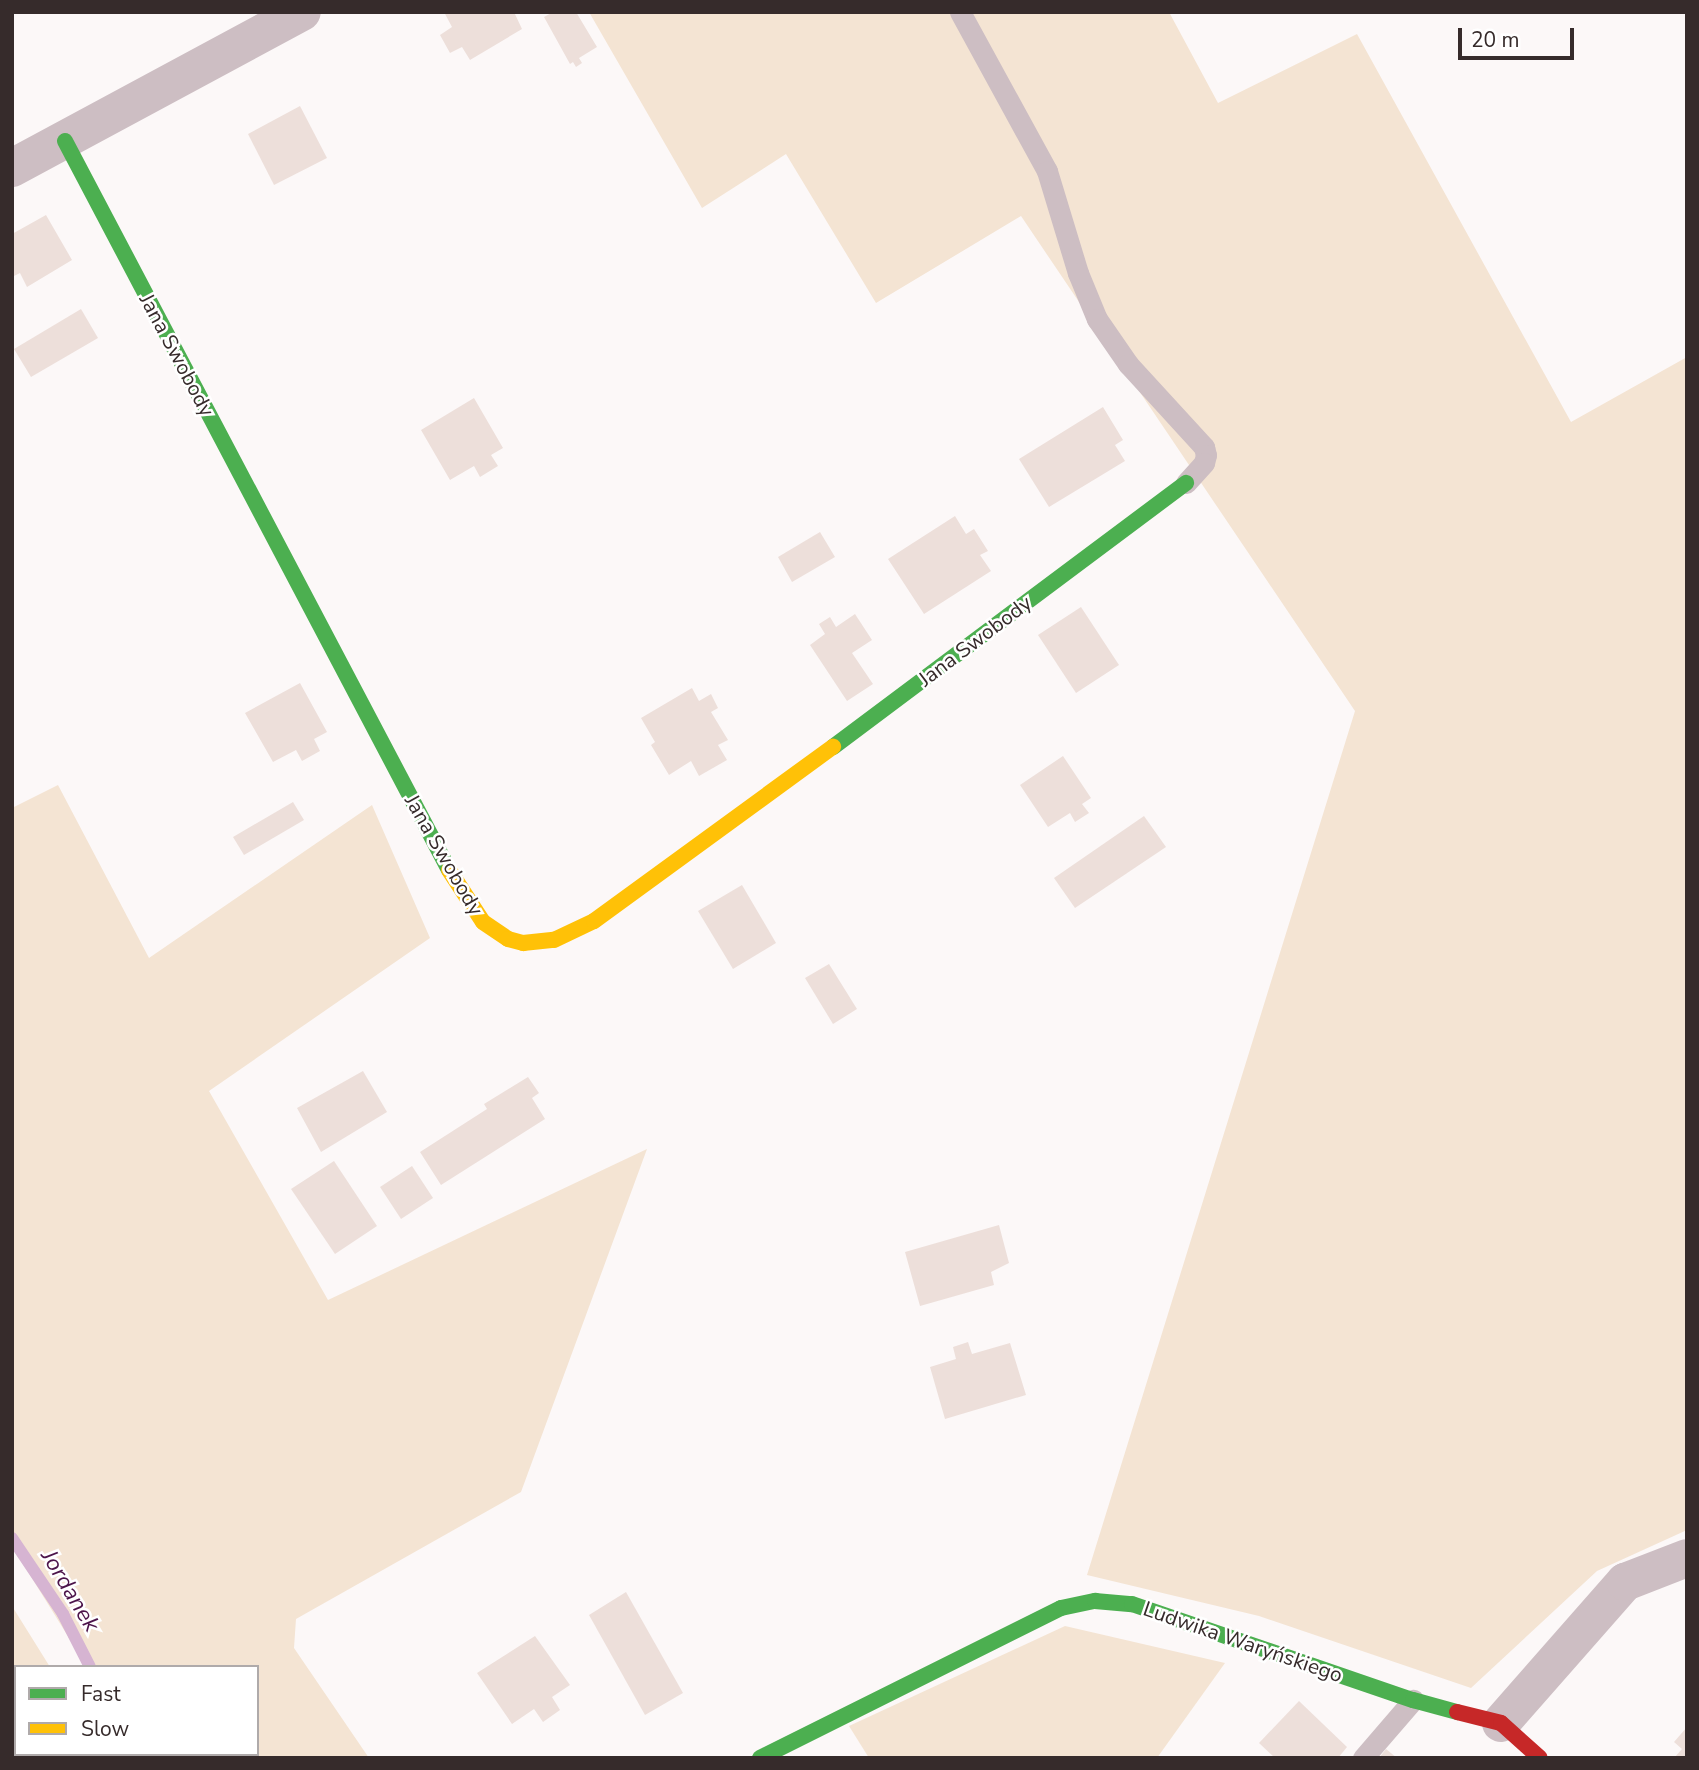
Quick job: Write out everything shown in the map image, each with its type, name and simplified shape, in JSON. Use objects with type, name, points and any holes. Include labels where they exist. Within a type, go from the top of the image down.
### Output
[{"type":"street","points":[[12,168],[302,12]]},
{"type":"street","name":"Jana Swobody","points":[[65,141],[452,876],[483,922],[508,939],[523,943],[554,940],[594,921],[892,704],[1185,484]]},
{"type":"street","points":[[1540,1758],[1501,1723],[1625,1582],[1687,1558]]},
{"type":"street","name":"Ludwika Waryńskiego","points":[[760,1758],[1061,1608],[1095,1601],[1132,1604],[1413,1700],[1501,1723]]},
{"type":"lane","points":[[960,12],[1047,171],[1078,273],[1097,319],[1128,364],[1204,447],[1204,463],[1185,484]]},
{"type":"lane","points":[[1363,1758],[1413,1700]]},
{"type":"shaded area","points":[[589,12],[1169,12],[1218,103],[1357,34],[1571,422],[1687,357],[1687,1530],[1597,1571],[1471,1688],[1259,1616],[1087,1575],[1355,711],[1021,216],[876,303],[786,154],[702,208]]},
{"type":"shaded area","points":[[58,785],[149,958],[372,805],[430,938],[209,1091],[328,1300],[647,1149],[521,1492],[296,1619],[294,1648],[369,1758],[132,1758],[259,1756],[259,1665],[86,1665],[12,1546],[12,808]]},
{"type":"shaded area","points":[[12,1606],[49,1665],[14,1665],[14,1756],[107,1758],[12,1758]]},
{"type":"shaded area","points":[[1065,1626],[1225,1663],[1157,1758],[869,1758],[849,1726]]},
{"type":"building","points":[[444,12],[514,12],[522,29],[470,60],[462,47],[450,53],[440,35],[452,27]]},
{"type":"building","points":[[553,12],[576,12],[597,47],[579,58],[582,63],[576,67],[573,62],[570,64],[544,17]]},
{"type":"building","points":[[300,106],[327,158],[274,185],[248,134]]},
{"type":"building","points":[[46,215],[72,260],[27,287],[20,273],[12,277],[12,234]]},
{"type":"building","points":[[81,309],[98,338],[31,377],[14,349]]},
{"type":"building","points":[[474,398],[503,448],[491,455],[498,466],[480,477],[474,466],[450,480],[421,430]]},
{"type":"building","points":[[1103,407],[1123,440],[1115,445],[1125,461],[1049,507],[1019,459]]},
{"type":"building","points":[[955,516],[966,534],[974,529],[988,551],[980,555],[991,571],[924,614],[888,559]]},
{"type":"building","points":[[820,532],[835,557],[792,582],[778,557]]},
{"type":"building","points":[[1081,607],[1119,665],[1076,693],[1038,635]]},
{"type":"building","points":[[855,614],[872,640],[852,653],[873,684],[847,701],[810,645],[825,634],[819,624],[830,617],[836,627]]},
{"type":"building","points":[[300,683],[327,732],[314,739],[320,751],[302,761],[296,750],[273,762],[245,713]]},
{"type":"building","points":[[692,688],[699,701],[711,694],[718,708],[711,712],[728,740],[718,745],[727,760],[699,776],[691,761],[669,775],[651,745],[655,742],[641,718]]},
{"type":"building","points":[[1063,756],[1091,798],[1082,804],[1089,813],[1075,822],[1070,813],[1048,827],[1020,785]]},
{"type":"building","points":[[293,802],[304,820],[244,855],[233,837]]},
{"type":"building","points":[[1144,816],[1166,847],[1075,908],[1054,878]]},
{"type":"building","points":[[742,885],[776,943],[733,969],[698,911]]},
{"type":"building","points":[[829,964],[857,1009],[833,1024],[805,978]]},
{"type":"building","points":[[363,1071],[387,1112],[321,1152],[297,1108]]},
{"type":"building","points":[[528,1077],[539,1093],[532,1098],[545,1119],[441,1185],[420,1152],[487,1109],[484,1104]]},
{"type":"building","points":[[334,1161],[377,1226],[335,1254],[291,1189]]},
{"type":"building","points":[[412,1166],[433,1198],[401,1219],[380,1187]]},
{"type":"building","points":[[999,1225],[1009,1263],[991,1272],[994,1285],[920,1306],[905,1252]]},
{"type":"building","points":[[968,1342],[972,1354],[1010,1343],[1026,1395],[945,1419],[930,1367],[956,1359],[953,1347]]},
{"type":"building","points":[[626,1592],[683,1693],[645,1715],[589,1615]]},
{"type":"building","points":[[535,1636],[570,1685],[552,1697],[560,1710],[543,1722],[534,1709],[512,1724],[477,1673]]},
{"type":"building","points":[[1299,1701],[1347,1747],[1338,1758],[1275,1758],[1259,1743]]},
{"type":"building","points":[[1687,1727],[1687,1758],[1674,1758],[1682,1749],[1674,1742]]},
{"type":"building","points":[[1386,1749],[1397,1758],[1379,1758]]},
{"type":"waterway","name":"Jordanek","points":[[12,1538],[63,1614],[89,1665]]},
{"type":"traffic: fast","points":[[65,141],[449,870]]},
{"type":"traffic: fast","points":[[833,747],[1186,483]]},
{"type":"traffic: fast","points":[[760,1758],[1061,1608],[1095,1601],[1132,1604],[1413,1700],[1457,1712]]},
{"type":"traffic: slow","points":[[449,870],[483,922],[508,939],[523,943],[554,940],[594,921],[833,747]]},
{"type":"traffic: jam","points":[[1457,1712],[1501,1723],[1540,1758]]}]
